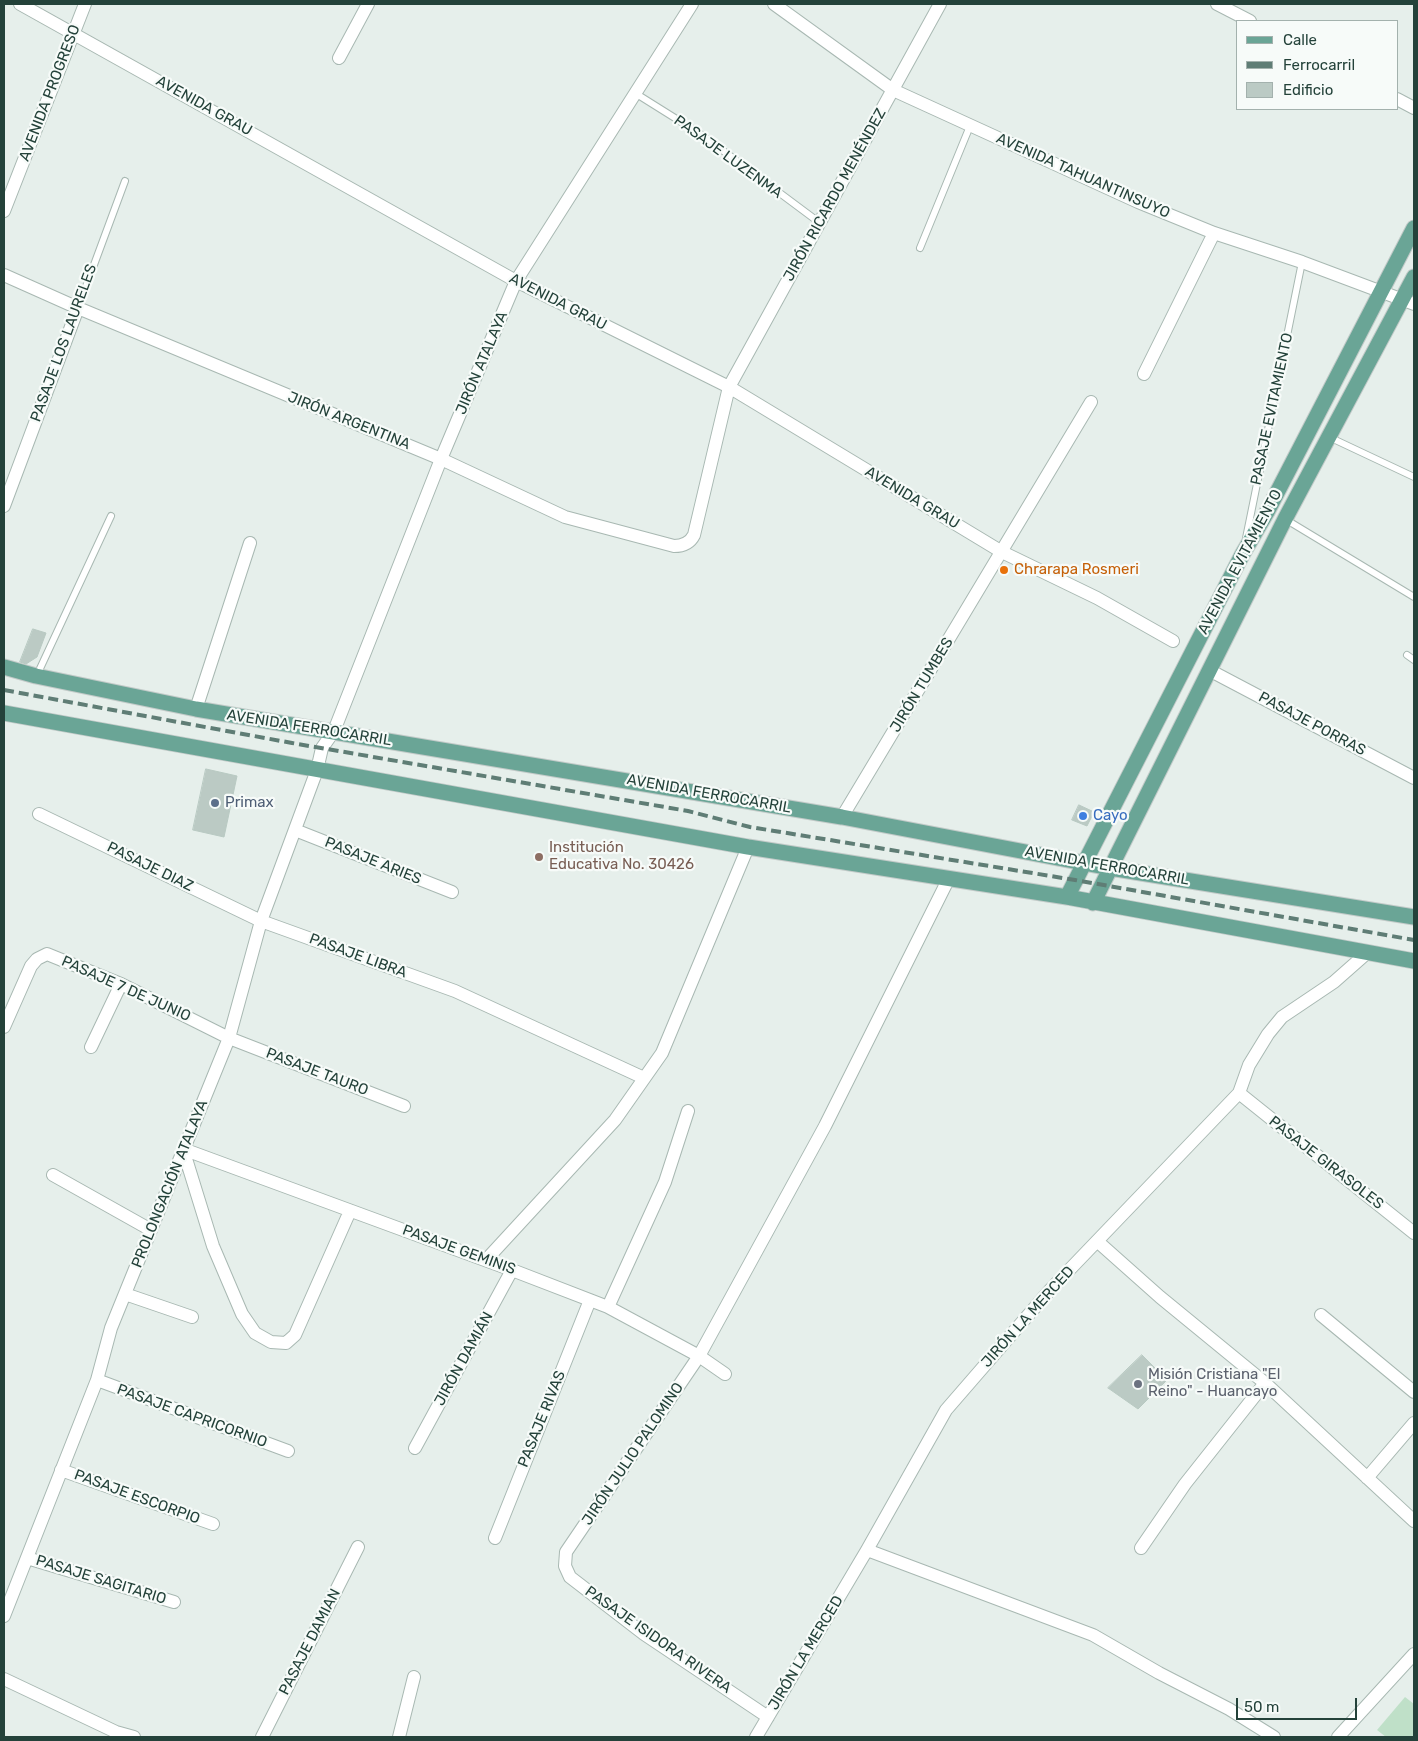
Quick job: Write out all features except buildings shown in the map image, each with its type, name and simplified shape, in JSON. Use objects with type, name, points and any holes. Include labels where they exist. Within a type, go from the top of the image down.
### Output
[{"type":"main road","name":"AVENIDA EVITAMIENTO","points":[[1067,897],[1242,555],[1268,512],[1414,228]]},
{"type":"main road","name":"AVENIDA EVITAMIENTO","points":[[1093,903],[1285,519],[1329,436],[1408,302],[1414,277]]},
{"type":"main road","name":"AVENIDA FERROCARRIL","points":[[4,667],[36,676],[196,709],[842,817],[1110,868],[1413,914]]},
{"type":"main road","points":[[4,713],[748,847],[1067,897],[1414,961]]},
{"type":"street","name":"AVENIDA GRAU","points":[[20,4],[516,281],[729,387],[1002,552],[1097,598],[1173,640]]},
{"type":"street","name":"AVENIDA PROGRESO","points":[[4,211],[85,4]]},
{"type":"street","points":[[339,58],[368,4]]},
{"type":"street","name":"JIRÓN ATALAYA","points":[[322,748],[334,731],[441,459],[516,281],[692,4]]},
{"type":"street","name":"AVENIDA TAHUANTINSUYO","points":[[774,4],[893,90],[1138,202],[1214,233],[1302,262],[1408,302]]},
{"type":"street","name":"JIRÓN RICARDO MENÉNDEZ","points":[[694,535],[729,387],[940,4]]},
{"type":"street","points":[[1216,4],[1248,20]]},
{"type":"street","points":[[1398,99],[1414,108]]},
{"type":"street","points":[[1144,374],[1214,233]]},
{"type":"street","name":"JIRÓN ARGENTINA","points":[[4,275],[78,308],[441,459],[565,518],[674,546],[681,546],[692,541],[694,535]]},
{"type":"street","name":"PASAJE LOS LAURELES","points":[[4,506],[78,308]]},
{"type":"street","name":"JIRÓN TUMBES","points":[[842,817],[1091,402]]},
{"type":"street","points":[[196,709],[250,543]]},
{"type":"street","name":"PASAJE PORRAS","points":[[1209,670],[1414,778]]},
{"type":"street","name":"PROLONGACIÓN ATALAYA","points":[[4,1616],[96,1380],[111,1328],[229,1038],[260,921],[317,770],[322,748]]},
{"type":"street","name":"PASAJE DIAZ","points":[[39,814],[260,921]]},
{"type":"street","name":"PASAJE ARIES","points":[[295,830],[452,892]]},
{"type":"street","points":[[486,1260],[615,1120],[662,1053],[748,847]]},
{"type":"street","name":"JIRÓN JULIO PALOMINO","points":[[566,1552],[699,1356],[825,1126],[949,878]]},
{"type":"street","name":"PASAJE LIBRA","points":[[260,921],[455,992],[644,1078]]},
{"type":"street","name":"JIRÓN LA MERCED","points":[[756,1737],[867,1550],[946,1410],[1050,1290],[1239,1093],[1249,1065],[1268,1034],[1282,1017],[1334,982],[1368,952]]},
{"type":"street","name":"PASAJE 7 DE JUNIO","points":[[4,1027],[31,966],[37,959],[46,954],[121,984],[229,1038]]},
{"type":"street","points":[[91,1046],[121,984]]},
{"type":"street","name":"PASAJE TAURO","points":[[229,1038],[404,1106]]},
{"type":"street","name":"PASAJE GIRASOLES","points":[[1239,1093],[1414,1233]]},
{"type":"street","points":[[608,1307],[665,1182],[688,1112]]},
{"type":"street","points":[[183,1149],[213,1246],[242,1314],[255,1333],[271,1342],[286,1342],[295,1335],[350,1211]]},
{"type":"street","name":"PASAJE GEMINIS","points":[[183,1149],[486,1260],[608,1307],[699,1356],[725,1374]]},
{"type":"street","points":[[53,1175],[151,1230]]},
{"type":"street","points":[[1097,1241],[1160,1297],[1265,1383],[1414,1521]]},
{"type":"street","name":"JIRÓN DAMIÁN","points":[[415,1448],[512,1270]]},
{"type":"street","points":[[125,1294],[192,1316]]},
{"type":"street","name":"PASAJE RIVAS","points":[[494,1538],[590,1300]]},
{"type":"street","points":[[1320,1315],[1414,1392]]},
{"type":"street","name":"PASAJE CAPRICORNIO","points":[[96,1380],[288,1451]]},
{"type":"street","points":[[1140,1548],[1185,1484],[1265,1383]]},
{"type":"street","points":[[1367,1478],[1414,1423]]},
{"type":"street","name":"PASAJE ESCORPIO","points":[[61,1470],[213,1524]]},
{"type":"street","name":"PASAJE DAMIAN","points":[[262,1737],[358,1547]]},
{"type":"street","points":[[867,1550],[1093,1635],[1159,1673],[1229,1709],[1274,1737]]},
{"type":"street","name":"PASAJE ISIDORA RIVERA","points":[[566,1552],[566,1566],[570,1577],[644,1634],[768,1717]]},
{"type":"street","name":"PASAJE SAGITARIO","points":[[27,1558],[174,1602]]},
{"type":"street","points":[[1338,1737],[1409,1669],[1414,1654]]},
{"type":"street","points":[[399,1737],[414,1677]]},
{"type":"street","points":[[4,1679],[116,1732],[134,1737]]},
{"type":"lane","name":"PASAJE LUZENMA","points":[[636,93],[702,135],[820,223]]},
{"type":"lane","points":[[920,248],[970,126]]},
{"type":"lane","name":"PASAJE LOS LAURELES","points":[[78,308],[125,181]]},
{"type":"lane","name":"PASAJE EVITAMIENTO","points":[[1242,555],[1302,262]]},
{"type":"lane","points":[[1329,436],[1414,477]]},
{"type":"lane","points":[[36,676],[111,516]]},
{"type":"lane","points":[[1285,519],[1414,597]]},
{"type":"lane","points":[[1406,655],[1414,660]]},
{"type":"green space","points":[[1405,1697],[1414,1704],[1414,1737],[1386,1737],[1377,1730]]},
{"type":"railway","points":[[4,690],[292,743],[688,811],[750,827],[1075,880],[1414,940]]},
{"type":"place","name":"Chrarapa Rosmeri","points":[[1004,570]]},
{"type":"place","name":"Primax","points":[[215,803]]},
{"type":"place","name":"Cayo","points":[[1083,816]]},
{"type":"place","name":"Institución Educativa No. 30426","points":[[539,857]]},
{"type":"place","name":"Misión Cristiana \"El Reino\" - Huancayo","points":[[1138,1384]]}]
